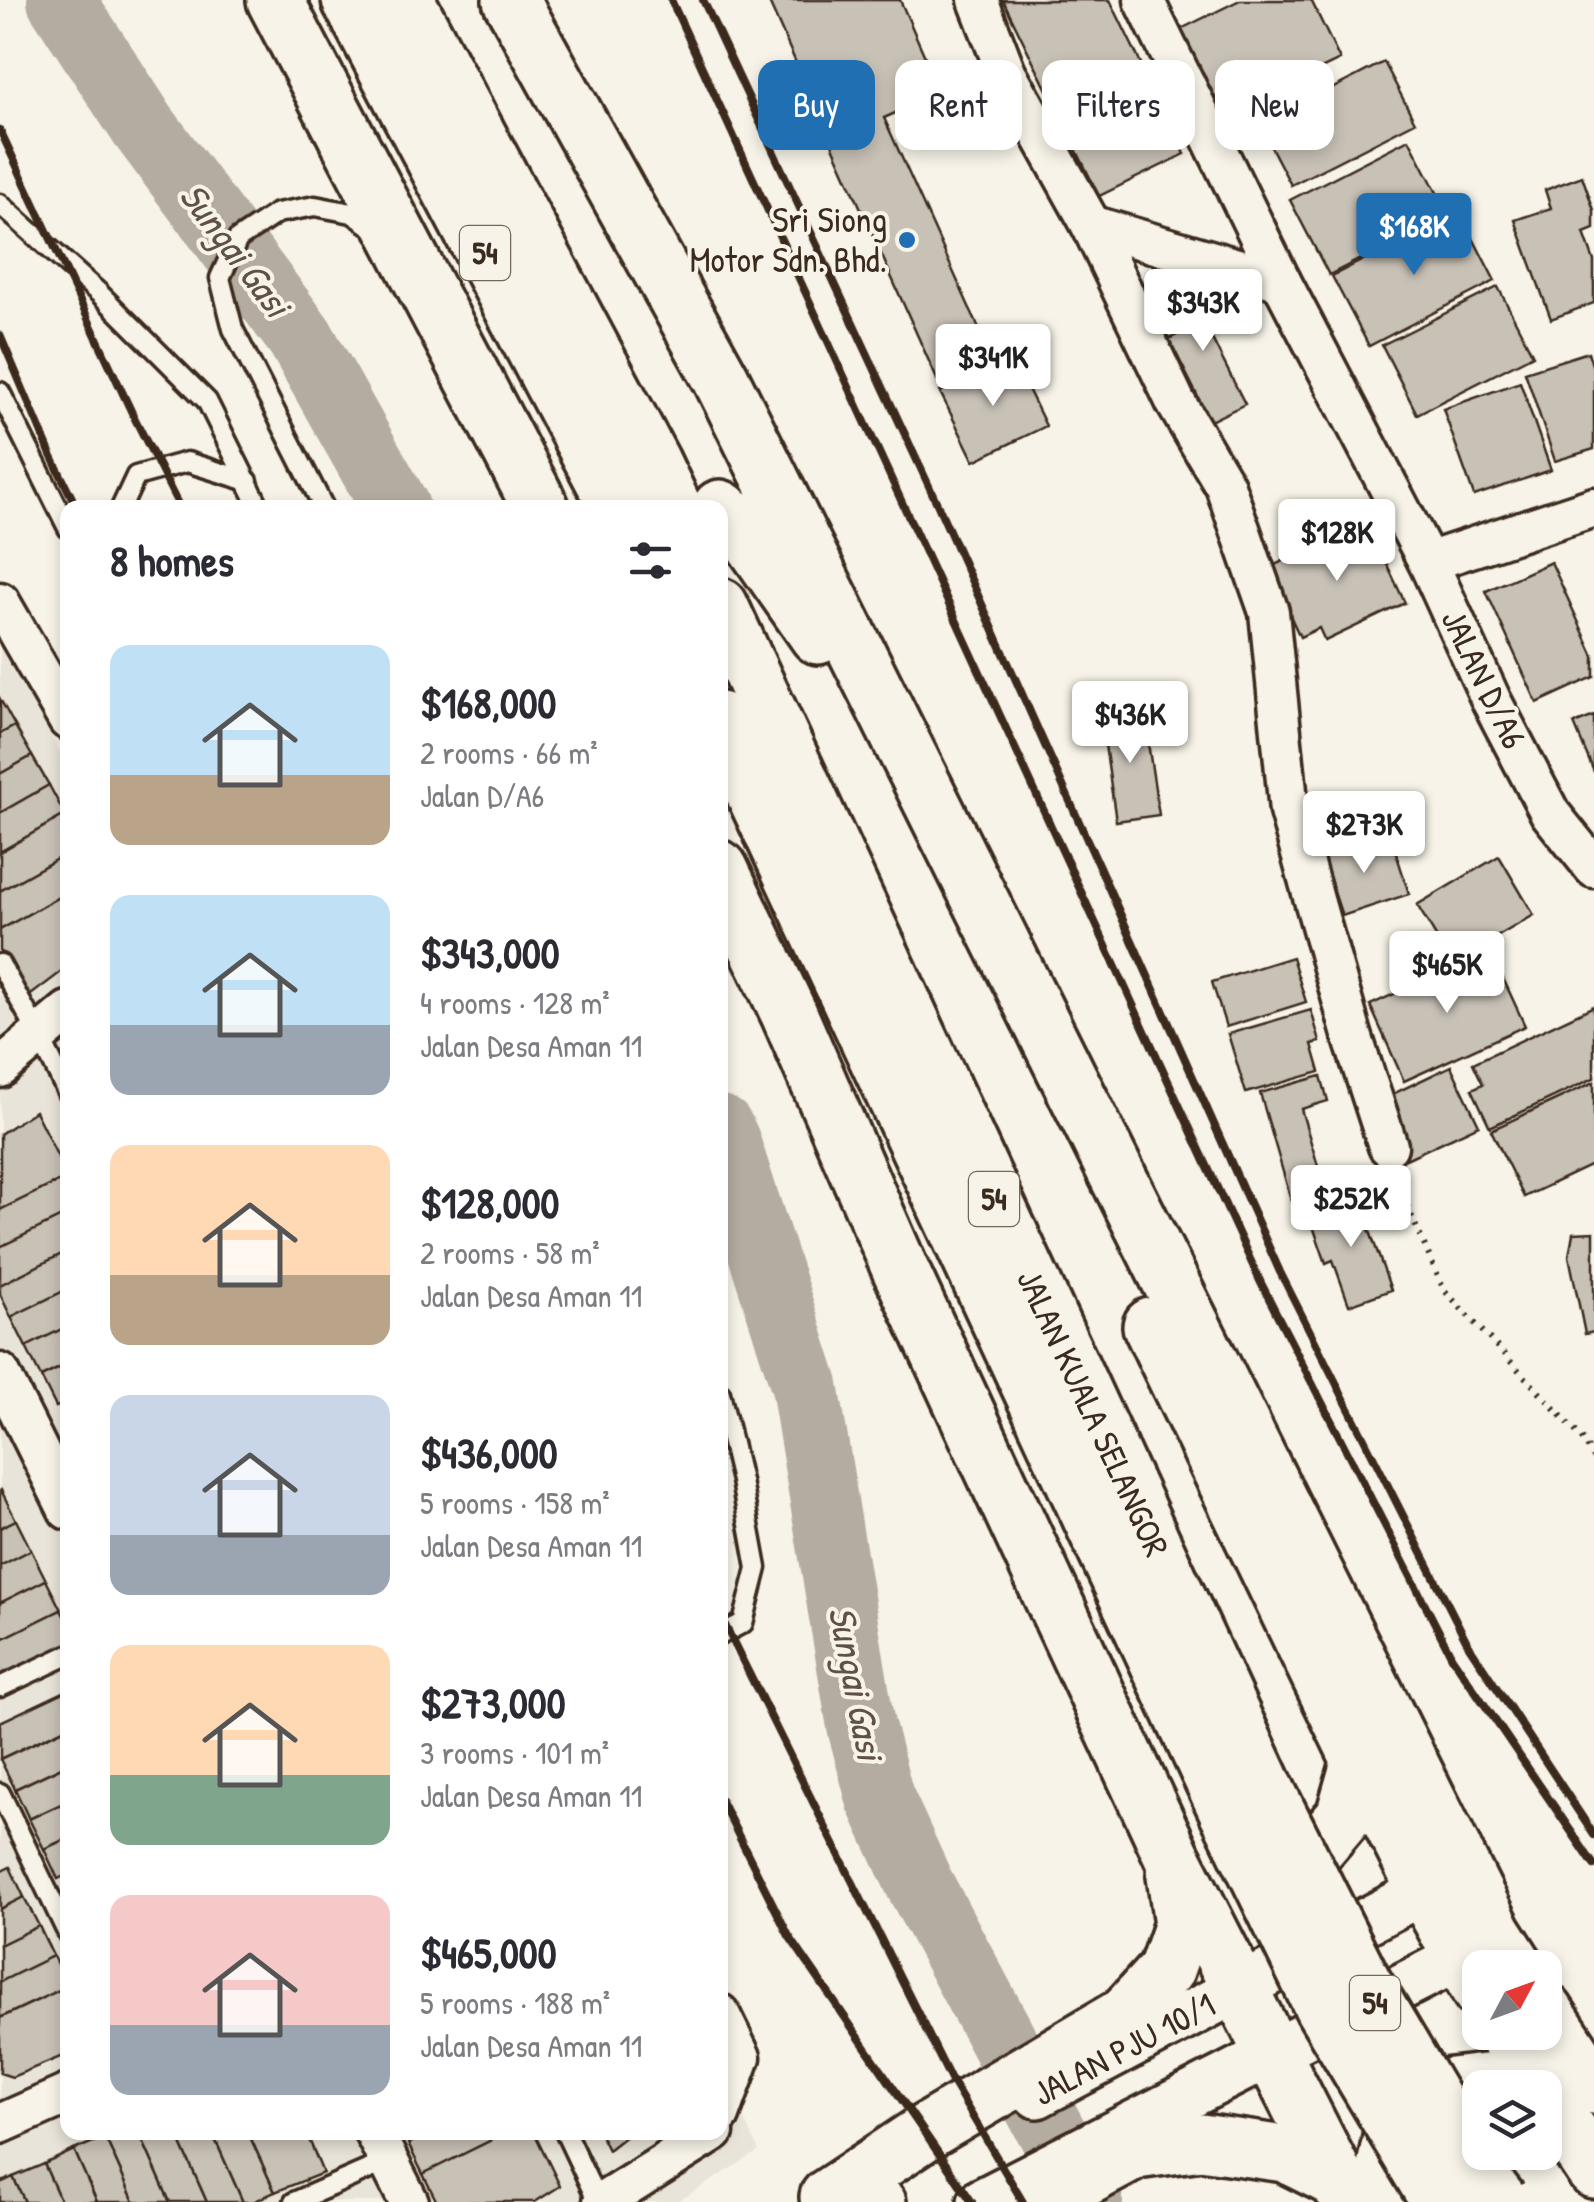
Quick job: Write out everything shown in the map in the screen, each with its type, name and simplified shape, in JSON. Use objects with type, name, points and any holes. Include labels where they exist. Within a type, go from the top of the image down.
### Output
[{"type":"highway","points":[[275,0],[537,500]]},
{"type":"highway","name":"54","points":[[350,0],[614,500]]},
{"type":"highway","name":"54","points":[[406,0],[663,484]]},
{"type":"highway","points":[[511,0],[721,378],[1506,1950]]},
{"type":"highway","points":[[663,484],[701,500]]},
{"type":"highway","points":[[728,513],[738,520],[821,640],[1360,1760],[1462,1959]]},
{"type":"highway","name":"JALAN KUALA SELANGOR","points":[[728,624],[1248,1803],[1323,2008],[1439,2202]]},
{"type":"highway","name":"JALAN KUALA SELANGOR","points":[[728,736],[1248,1803],[1364,1984],[1474,2168],[1500,2202]]},
{"type":"highway","points":[[728,886],[789,1014],[900,1269],[1173,1858],[1272,2052],[1355,2194]]},
{"type":"highway","points":[[1173,1858],[1279,1869],[1310,1856],[1344,1816],[1360,1760]]},
{"type":"highway","points":[[824,2200],[1133,2028],[1166,1970],[1182,1924],[1173,1858]]},
{"type":"highway","points":[[1562,2038],[1594,2086]]},
{"type":"highway","points":[[1355,2194],[1410,2106],[1436,2088],[1462,2085]]},
{"type":"highway","points":[[1041,2202],[1186,2122],[1285,2154],[1355,2194]]},
{"type":"highway","points":[[1562,2122],[1591,2166]]},
{"type":"highway","points":[[1562,2139],[1591,2166]]},
{"type":"street","points":[[978,0],[1006,72],[1091,225],[1176,403],[1225,486],[1269,612],[1289,811],[1352,1035],[1388,1146]]},
{"type":"street","name":"JALAN D/A6","points":[[1144,0],[1281,281],[1428,562],[1491,700],[1550,813],[1594,868]]},
{"type":"street","points":[[1091,225],[1281,281]]},
{"type":"street","points":[[1428,562],[1594,507]]},
{"type":"street","points":[[0,602],[60,706]]},
{"type":"street","points":[[0,1068],[53,1023]]},
{"type":"street","points":[[0,1372],[60,1494]]},
{"type":"street","name":"JALAN PJU 10/1","points":[[1133,2028],[1239,1988],[1424,1890]]},
{"type":"street","name":"JALAN PJU 10/1","points":[[981,2202],[1186,2122],[1272,2052],[1462,1977]]},
{"type":"street","points":[[728,2031],[741,2058],[728,2093]]},
{"type":"street","points":[[0,2124],[60,2098]]},
{"type":"street","points":[[601,2202],[705,2140]]},
{"type":"street","points":[[381,2147],[408,2202]]},
{"type":"street","points":[[824,2200],[868,2196],[883,2202]]},
{"type":"lane","points":[[0,204],[99,293],[207,401],[256,500]]},
{"type":"lane","points":[[320,500],[232,329],[220,278],[238,239],[277,213],[315,206],[352,213],[414,266]]},
{"type":"lane","points":[[0,392],[60,512]]},
{"type":"lane","points":[[125,500],[136,476],[187,462],[248,481]]},
{"type":"lane","points":[[0,964],[53,1023],[60,1056]]},
{"type":"lane","points":[[728,1427],[757,1568],[743,1623],[728,1631]]},
{"type":"lane","points":[[728,1463],[741,1481]]},
{"type":"lane","points":[[0,1687],[60,1659]]},
{"type":"lane","points":[[0,1792],[60,1917]]},
{"type":"lane","points":[[568,2140],[601,2202]]},
{"type":"lane","points":[[294,2202],[381,2147]]},
{"type":"path","points":[[1388,1146],[1408,1208],[1444,1290],[1580,1437],[1594,1458]]},
{"type":"shaded area","points":[[0,647],[60,752],[60,2140],[728,2140],[728,2087],[759,2151],[677,2202],[0,2202]]},
{"type":"building","name":"Sri Siong Motor Sdn. Bhd.","points":[[768,0],[900,0],[926,60],[895,60],[895,113],[884,118],[895,150],[898,150],[994,362],[940,386],[835,150],[875,150],[875,60],[795,60]]},
{"type":"building","points":[[1003,0],[1110,0],[1139,60],[1042,60],[1042,80]]},
{"type":"building","points":[[1240,0],[1311,0],[1340,60],[1215,60],[1215,120],[1195,79],[1195,60],[1186,60],[1173,33]]},
{"type":"building","points":[[1384,62],[1415,122],[1291,185],[1273,150],[1334,150],[1334,88]]},
{"type":"building","points":[[1409,139],[1448,214],[1329,275],[1290,200]]},
{"type":"building","points":[[1076,150],[1183,150],[1185,154],[1099,196]]},
{"type":"building","points":[[1582,176],[1594,210],[1594,229],[1584,233],[1594,261],[1594,303],[1551,319],[1515,220],[1551,208],[1545,190]]},
{"type":"building","points":[[1459,211],[1495,281],[1369,346],[1332,276]]},
{"type":"building","points":[[1201,285],[1216,315],[1203,321],[1245,404],[1210,421],[1169,339],[1181,333],[1166,302]]},
{"type":"building","points":[[1498,287],[1533,355],[1417,414],[1382,345]]},
{"type":"building","points":[[1588,352],[1594,371],[1594,449],[1555,461],[1525,372]]},
{"type":"building","points":[[1013,358],[1046,426],[974,461],[940,392]]},
{"type":"building","points":[[1520,382],[1551,470],[1474,496],[1443,409]]},
{"type":"building","points":[[1367,522],[1405,603],[1325,641],[1319,628],[1300,637],[1268,568]]},
{"type":"building","points":[[1551,562],[1594,656],[1594,677],[1537,703],[1486,591]]},
{"type":"building","points":[[0,699],[15,726],[0,734]]},
{"type":"building","points":[[1143,710],[1159,815],[1116,821],[1101,717]]},
{"type":"building","points":[[1594,716],[1594,772],[1574,724]]},
{"type":"building","points":[[15,726],[32,756],[0,774],[0,734]]},
{"type":"building","points":[[32,756],[49,785],[0,813],[0,774]]},
{"type":"building","points":[[49,785],[60,806],[60,818],[0,852],[0,813]]},
{"type":"building","points":[[60,818],[60,857],[0,891],[0,852]]},
{"type":"building","points":[[1358,838],[1363,853],[1393,843],[1409,894],[1342,916],[1320,850]]},
{"type":"building","points":[[1499,856],[1534,915],[1452,963],[1417,905]]},
{"type":"building","points":[[60,857],[60,896],[0,930],[0,891]]},
{"type":"building","points":[[60,896],[60,973],[27,998],[0,951],[0,930]]},
{"type":"building","points":[[1490,950],[1525,1026],[1404,1081],[1370,1005]]},
{"type":"building","points":[[1292,957],[1306,1002],[1226,1027],[1212,982]]},
{"type":"building","points":[[1594,1006],[1594,1078],[1490,1127],[1472,1089],[1483,1084],[1473,1063]]},
{"type":"building","points":[[1311,1010],[1320,1042],[1312,1044],[1320,1072],[1246,1093],[1228,1034]]},
{"type":"building","points":[[1451,1066],[1479,1125],[1406,1159],[1378,1101]]},
{"type":"building","points":[[1321,1076],[1328,1101],[1301,1109],[1329,1203],[1295,1213],[1260,1093]]},
{"type":"building","points":[[1594,1082],[1594,1164],[1524,1197],[1491,1130]]},
{"type":"building","points":[[35,1111],[60,1161],[60,1181],[0,1210],[0,1134]]},
{"type":"building","points":[[60,1181],[60,1218],[0,1247],[0,1210]]},
{"type":"building","points":[[1358,1198],[1391,1290],[1349,1305],[1333,1260],[1326,1263],[1309,1215]]},
{"type":"building","points":[[60,1218],[60,1255],[0,1285],[0,1247]]},
{"type":"building","points":[[1594,1232],[1594,1332],[1585,1334],[1569,1256],[1573,1233]]},
{"type":"building","points":[[60,1255],[60,1293],[11,1317],[0,1285]]},
{"type":"building","points":[[60,1293],[60,1330],[26,1347],[11,1317]]},
{"type":"building","points":[[60,1330],[60,1368],[41,1377],[26,1347]]},
{"type":"building","points":[[60,1368],[60,1405],[56,1407],[41,1377]]},
{"type":"building","points":[[0,1491],[16,1520],[0,1528]]},
{"type":"building","points":[[16,1520],[31,1550],[0,1566],[0,1528]]},
{"type":"building","points":[[31,1550],[46,1580],[0,1603],[0,1566]]},
{"type":"building","points":[[46,1580],[60,1610],[0,1640],[0,1603]]},
{"type":"building","points":[[60,1610],[60,1649],[0,1678],[0,1640]]},
{"type":"building","points":[[60,1694],[60,1731],[0,1759],[0,1722]]},
{"type":"building","points":[[60,1731],[60,1768],[15,1789],[0,1759]]},
{"type":"building","points":[[60,1768],[60,1805],[29,1819],[15,1789]]},
{"type":"building","points":[[60,1805],[60,1842],[44,1849],[29,1819]]},
{"type":"building","points":[[60,1842],[60,1878],[58,1879],[44,1849]]},
{"type":"building","points":[[10,1867],[24,1897],[0,1909],[0,1872]]},
{"type":"building","points":[[24,1897],[39,1926],[0,1945],[0,1909]]},
{"type":"building","points":[[39,1926],[53,1956],[0,1982],[0,1945]]},
{"type":"building","points":[[53,1956],[60,1970],[60,1990],[0,2018],[0,1982]]},
{"type":"building","points":[[60,1990],[60,2057],[12,2077],[0,2073],[0,2018]]},
{"type":"building","points":[[106,2140],[143,2140],[170,2202],[134,2202]]},
{"type":"building","points":[[106,2140],[134,2202],[97,2202],[74,2150]]},
{"type":"building","points":[[143,2140],[180,2140],[207,2202],[170,2202]]},
{"type":"building","points":[[180,2140],[216,2140],[243,2202],[207,2202]]},
{"type":"building","points":[[216,2140],[252,2140],[275,2192],[243,2202]]},
{"type":"building","points":[[252,2140],[309,2140],[323,2173],[275,2192]]},
{"type":"building","points":[[416,2140],[492,2140],[423,2174],[408,2144]]},
{"type":"building","points":[[492,2140],[538,2140],[560,2186],[535,2202],[437,2202],[423,2174]]},
{"type":"building","points":[[603,2140],[621,2140],[608,2150]]},
{"type":"building","points":[[74,2150],[97,2202],[61,2202],[44,2164]]},
{"type":"building","points":[[44,2164],[61,2202],[25,2202],[13,2177]]},
{"type":"building","points":[[13,2177],[25,2202],[0,2202],[0,2183]]},
{"type":"waterway","name":"Sungai Gasi","points":[[61,0],[143,126],[300,337],[392,500]]},
{"type":"waterway","name":"Sungai Gasi","points":[[728,1147],[805,1386],[861,1726],[880,1798],[919,1883],[1089,2202]]},
{"type":"railway","points":[[671,0],[1261,1283],[1452,1657],[1594,1865]]},
{"type":"railway","points":[[703,0],[935,499],[1280,1272],[1469,1646],[1594,1835]]},
{"type":"railway","points":[[0,130],[176,500]]},
{"type":"railway","points":[[0,335],[73,500]]},
{"type":"railway","points":[[728,1631],[951,2080],[1023,2202]]},
{"type":"railway","points":[[728,1815],[789,1936],[972,2202]]},
{"type":"place","name":"Sri Siong Motor Sdn. Bhd.","points":[[907,240]]}]
